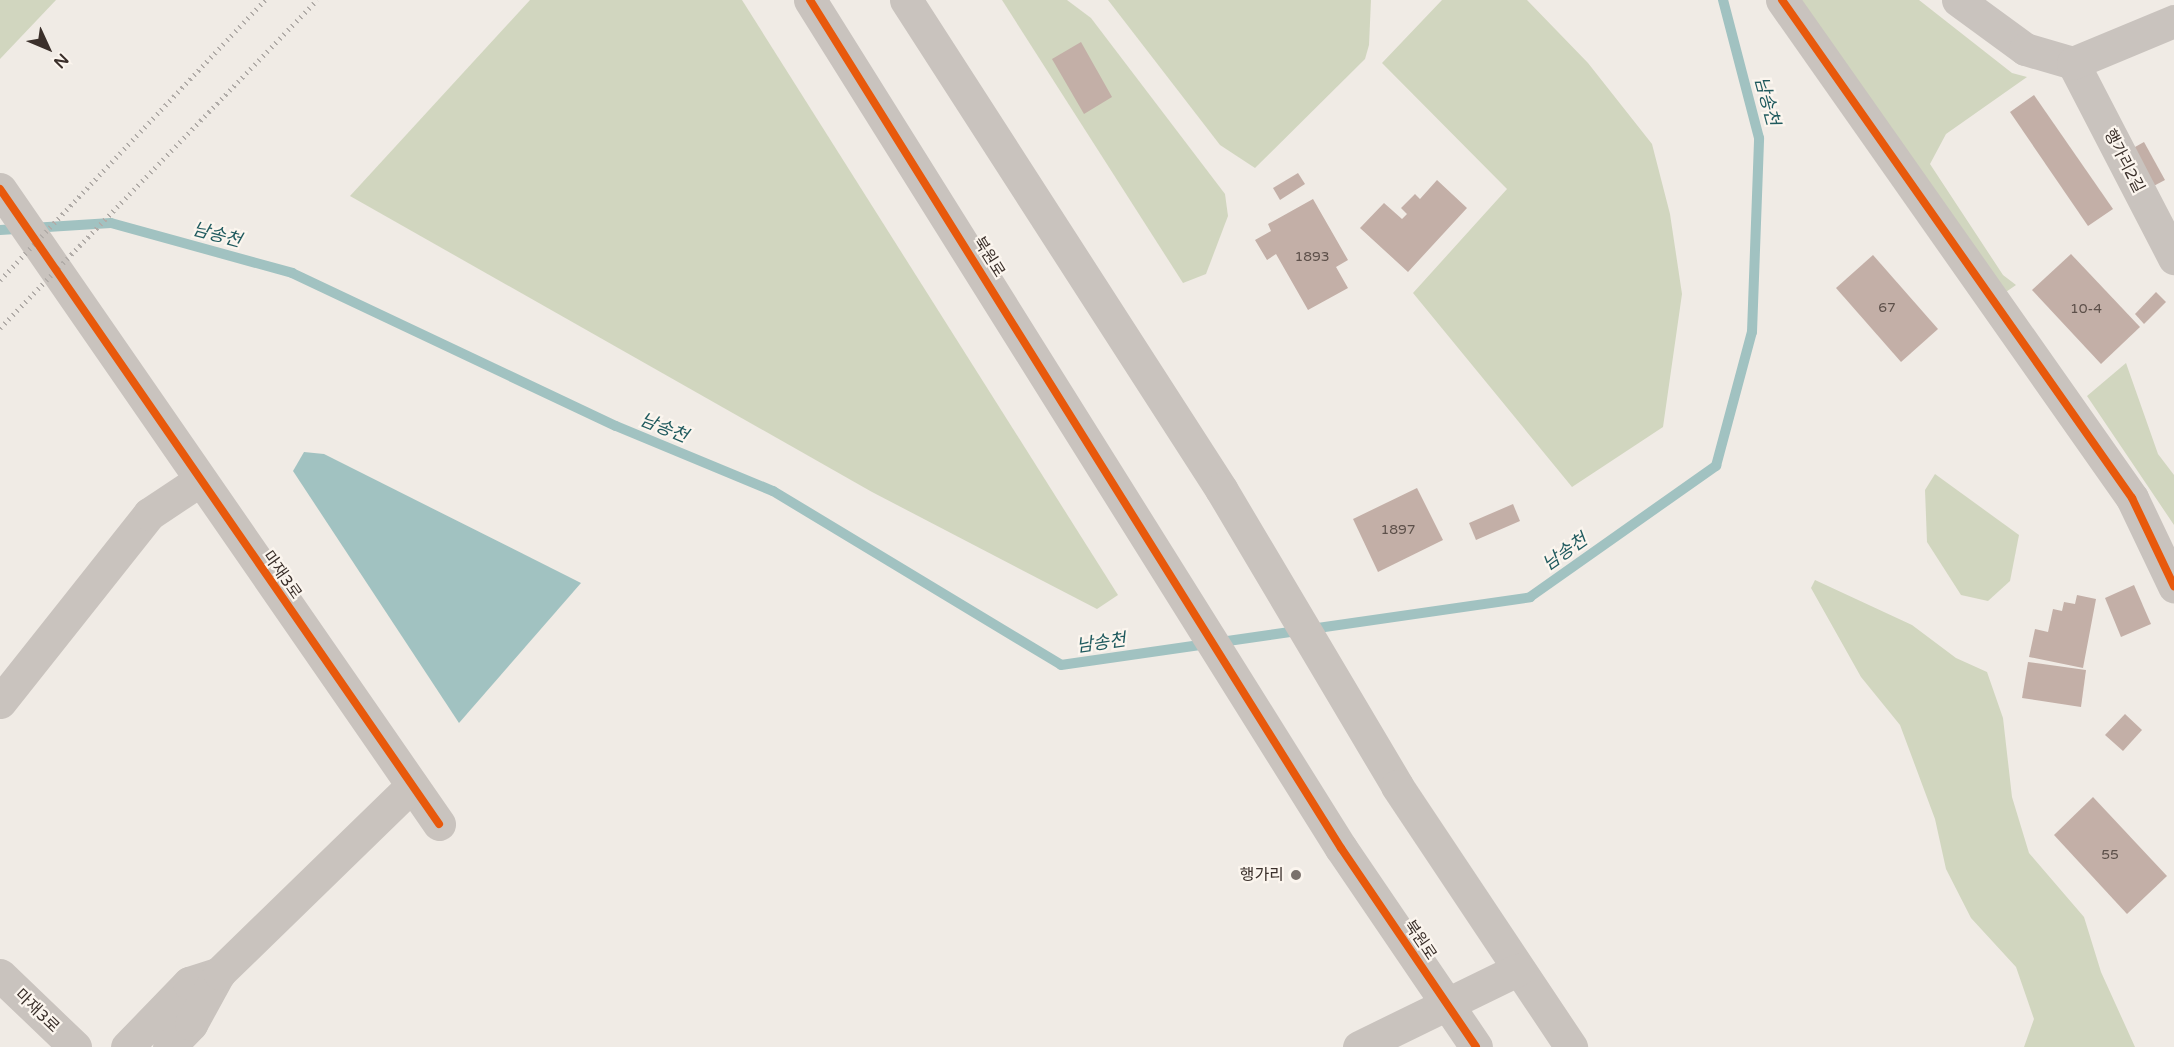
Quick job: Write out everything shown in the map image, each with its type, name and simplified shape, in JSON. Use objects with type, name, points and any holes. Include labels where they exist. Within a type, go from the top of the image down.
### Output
[{"type":"street","name":"북원로","points":[[810,0],[1145,528],[1341,848],[1476,1047]]},
{"type":"street","points":[[906,0],[1221,489],[1397,786],[1517,970],[1571,1047]]},
{"type":"street","points":[[1782,0],[2132,498],[2174,586]]},
{"type":"street","points":[[1958,0],[2025,49],[2073,63],[2174,21]]},
{"type":"street","name":"행가리2길","points":[[2073,63],[2174,258]]},
{"type":"street","name":"마재3로","points":[[0,189],[439,824]]},
{"type":"street","points":[[0,702],[149,514],[200,480]]},
{"type":"street","points":[[168,1047],[191,1024],[219,973],[412,785]]},
{"type":"street","points":[[1359,1047],[1517,970]]},
{"type":"street","points":[[127,1047],[189,983],[219,973]]},
{"type":"street","name":"마재3로","points":[[0,975],[75,1047]]},
{"type":"green space","points":[[0,0],[56,0],[0,59]]},
{"type":"green space","points":[[530,0],[742,0],[1118,595],[1097,609],[872,492],[350,196]]},
{"type":"green space","points":[[1002,0],[1067,0],[1091,18],[1225,194],[1228,216],[1206,274],[1183,283]]},
{"type":"green space","points":[[1108,0],[1371,0],[1369,45],[1365,59],[1255,168],[1220,145]]},
{"type":"green space","points":[[1442,0],[1527,0],[1588,63],[1652,144],[1670,214],[1682,294],[1663,427],[1572,487],[1413,293],[1507,189],[1382,63]]},
{"type":"green space","points":[[1793,0],[1919,0],[2012,73],[2027,77],[1946,134],[1930,164],[2003,275],[2016,285],[2003,294]]},
{"type":"green space","points":[[2126,363],[2158,454],[2174,475],[2174,525],[2087,396]]},
{"type":"green space","points":[[1935,474],[2019,535],[2010,581],[1988,601],[1961,595],[1927,542],[1925,490]]},
{"type":"green space","points":[[1815,580],[1912,625],[1956,658],[1987,672],[2003,718],[2012,797],[2029,853],[2084,917],[2101,972],[2135,1047],[2024,1047],[2034,1019],[2016,967],[1971,918],[1946,869],[1935,819],[1900,725],[1861,677],[1811,588]]},
{"type":"water","points":[[304,452],[324,454],[581,583],[459,723],[293,471]]},
{"type":"building","points":[[1081,42],[1112,97],[1084,114],[1052,59]]},
{"type":"building","points":[[2034,95],[2113,209],[2088,226],[2010,112]]},
{"type":"building","points":[[2144,142],[2165,180],[2146,190],[2126,152]]},
{"type":"building","points":[[1298,173],[1305,184],[1280,200],[1273,188]]},
{"type":"building","points":[[1437,180],[1467,208],[1408,272],[1360,228],[1384,203],[1402,219],[1407,214],[1401,208],[1415,194],[1420,199]]},
{"type":"building","points":[[1313,199],[1348,260],[1336,267],[1348,288],[1308,310],[1276,254],[1267,260],[1255,240],[1271,231],[1268,224]]},
{"type":"building","points":[[2071,254],[2140,327],[2101,364],[2032,290]]},
{"type":"building","points":[[1873,255],[1938,329],[1901,362],[1836,288]]},
{"type":"building","points":[[2156,292],[2166,302],[2144,324],[2135,314]]},
{"type":"building","points":[[1417,488],[1443,540],[1378,572],[1353,519]]},
{"type":"building","points":[[1513,504],[1520,521],[1476,540],[1469,523]]},
{"type":"building","points":[[2134,585],[2151,624],[2121,637],[2105,598]]},
{"type":"building","points":[[2077,595],[2096,599],[2083,668],[2029,657],[2035,629],[2048,632],[2053,609],[2062,611],[2064,602],[2075,604]]},
{"type":"building","points":[[2028,662],[2086,670],[2081,707],[2022,698]]},
{"type":"building","points":[[2125,714],[2142,730],[2123,751],[2105,735]]},
{"type":"building","points":[[2093,797],[2167,876],[2127,914],[2054,835]]},
{"type":"waterway","name":"남송천","points":[[0,230],[111,223],[292,273],[616,426],[773,491],[1061,665],[1530,597],[1716,466],[1752,332],[1759,138],[1723,0]]},
{"type":"railway","points":[[0,280],[265,0]]},
{"type":"railway","points":[[0,328],[317,0]]},
{"type":"cycle path","points":[[810,0],[1341,848],[1476,1047]]},
{"type":"cycle path","points":[[1782,0],[2132,498],[2174,586]]},
{"type":"cycle path","points":[[0,189],[439,824]]},
{"type":"place","name":"행가리","points":[[1296,875]]}]
